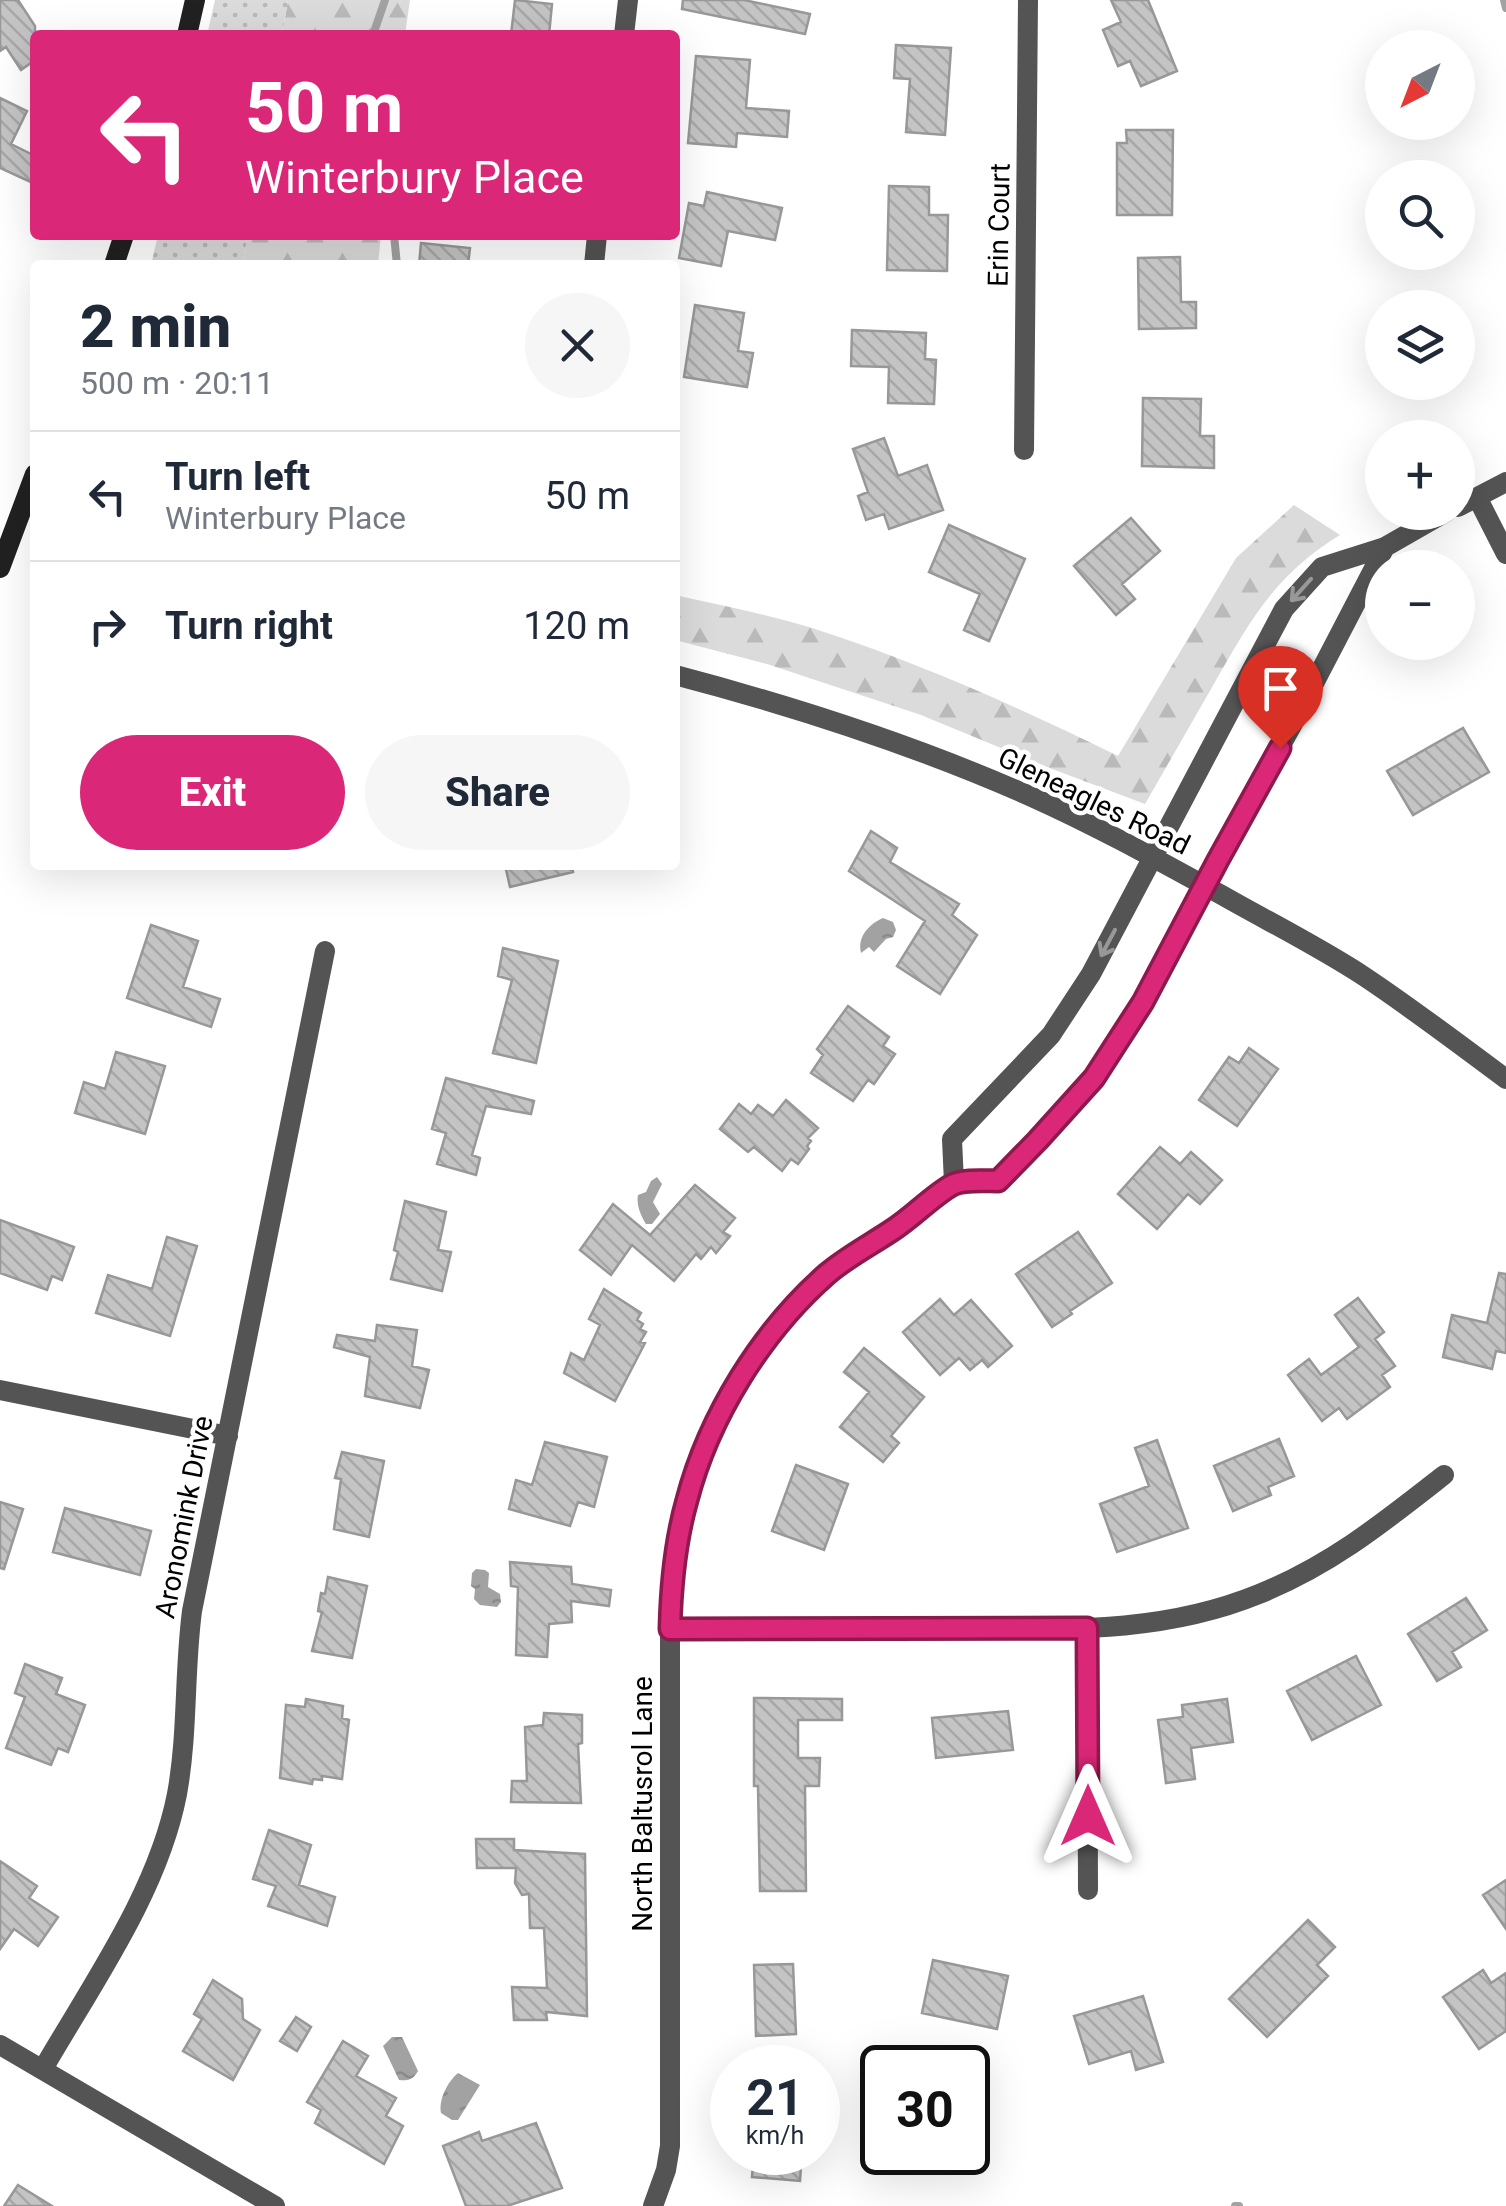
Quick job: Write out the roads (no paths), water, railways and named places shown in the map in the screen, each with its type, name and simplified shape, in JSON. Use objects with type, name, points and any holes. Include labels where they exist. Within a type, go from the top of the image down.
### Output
[{"type":"main road","points":[[188,30],[195,0]]},
{"type":"main road","points":[[0,568],[30,493]]},
{"type":"street","points":[[625,30],[628,0]]},
{"type":"street","name":"Erin Court","points":[[1024,450],[1028,0]]},
{"type":"street","points":[[1506,482],[1477,497],[1506,554]]},
{"type":"street","points":[[1385,547],[1143,1002],[1094,1078],[998,1181],[954,1183],[952,1140],[1051,1035],[1092,974],[1284,609],[1322,566],[1385,547],[1415,530]]},
{"type":"street","name":"Gleneagles Road","points":[[680,676],[797,709],[919,751],[1033,798],[1154,858],[1363,976],[1506,1078]]},
{"type":"street","name":"Aronomink Drive","points":[[43,2069],[137,1907],[159,1858],[176,1796],[192,1611],[326,951]]},
{"type":"street","name":"North Baltusrol Lane","points":[[653,2206],[670,2146],[670,1629],[680,1530],[688,1496],[706,1444],[725,1406],[756,1354],[792,1310],[844,1261],[896,1228],[954,1183]]},
{"type":"street","points":[[0,1390],[228,1436]]},
{"type":"street","points":[[670,1629],[1087,1628],[1158,1622],[1217,1609],[1317,1567],[1353,1546],[1444,1476]]},
{"type":"street","points":[[1087,1628],[1088,1890]]},
{"type":"street","points":[[0,2044],[274,2206]]},
{"type":"water","points":[[883,918],[893,922],[893,937],[874,952],[869,947],[861,953],[865,932]]},
{"type":"water","points":[[657,1177],[662,1184],[653,1202],[660,1214],[652,1224],[646,1224],[639,1210],[638,1195],[646,1192]]},
{"type":"water","points":[[476,1569],[489,1573],[488,1587],[500,1594],[497,1607],[480,1605],[474,1599],[475,1589],[471,1586]]},
{"type":"water","points":[[392,2037],[402,2037],[418,2071],[410,2079],[399,2080],[383,2046]]},
{"type":"water","points":[[458,2073],[480,2085],[458,2120],[452,2120],[441,2113],[441,2102]]},
{"type":"waterway","points":[[375,30],[385,0]]},
{"type":"waterway","points":[[1504,0],[1506,8]]},
{"type":"waterway","points":[[394,240],[396,260]]}]
